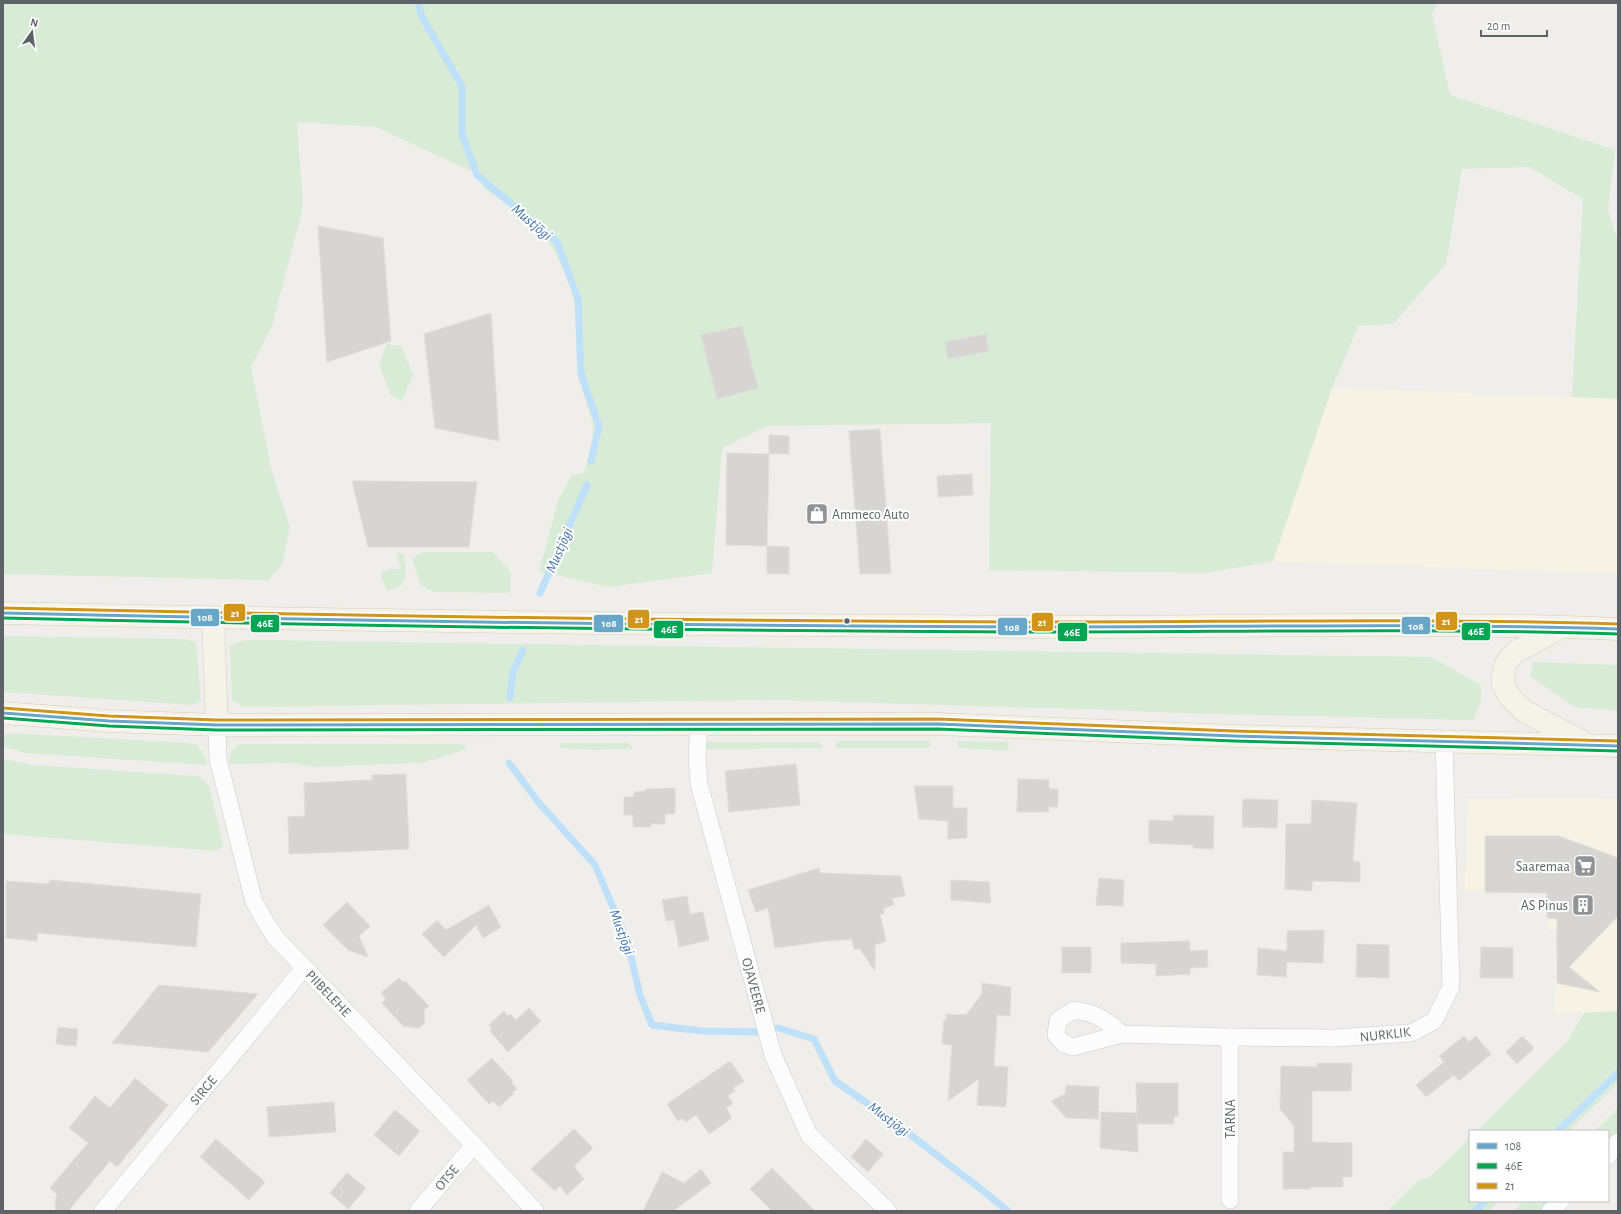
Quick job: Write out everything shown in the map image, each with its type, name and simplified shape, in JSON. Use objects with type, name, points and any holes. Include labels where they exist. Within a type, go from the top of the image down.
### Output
[{"type":"main road","points":[[3,613],[213,618],[917,626],[1152,627],[1464,624],[1563,626],[1618,629]]},
{"type":"main road","points":[[213,618],[217,725]]},
{"type":"main road","points":[[1563,626],[1514,653],[1506,663],[1503,675],[1503,685],[1509,696],[1524,711],[1590,745]]},
{"type":"main road","points":[[3,713],[109,721],[217,725],[938,724],[1234,736],[1618,746]]},
{"type":"street","name":"PIIBELEHE","points":[[217,725],[218,759],[254,902],[274,936],[535,1211]]},
{"type":"street","name":"OJAVEERE","points":[[699,725],[696,755],[699,784],[772,1055],[809,1135],[888,1211]]},
{"type":"street","name":"NURKLIK","points":[[1122,1034],[1335,1038],[1411,1033],[1434,1021],[1451,987],[1444,742]]},
{"type":"street","name":"SIRGE","points":[[103,1211],[304,968]]},
{"type":"street","name":"TARNA","points":[[1230,1037],[1230,1200]]},
{"type":"street","points":[[1609,1156],[1618,1142]]},
{"type":"street","name":"OTSE","points":[[418,1211],[474,1145]]},
{"type":"street","points":[[1609,1158],[1618,1168]]},
{"type":"street","points":[[1550,1211],[1560,1202]]},
{"type":"shaded area","points":[[1332,388],[1618,399],[1618,574],[1273,561]]},
{"type":"shaded area","points":[[1467,799],[1618,799],[1618,1011],[1554,1014],[1557,931],[1547,929],[1547,893],[1465,890]]},
{"type":"green space","points":[[3,3],[1438,3],[1432,14],[1450,95],[1615,150],[1608,210],[1618,241],[1618,399],[1572,397],[1583,199],[1529,167],[1462,169],[1446,264],[1393,324],[1358,326],[1332,388],[1273,561],[1206,573],[989,570],[991,423],[767,426],[722,448],[712,573],[608,587],[539,571],[559,498],[572,475],[584,473],[592,443],[593,424],[584,395],[576,307],[568,278],[553,249],[540,230],[518,210],[486,190],[473,172],[376,127],[297,122],[303,207],[272,326],[251,367],[271,468],[290,527],[282,564],[268,580],[3,574]]},
{"type":"green space","points":[[387,344],[401,346],[413,375],[402,401],[391,395],[379,365]]},
{"type":"green space","points":[[423,552],[493,552],[511,573],[510,591],[508,593],[434,592],[421,586],[412,558]]},
{"type":"green space","points":[[396,553],[404,554],[406,572],[405,580],[400,586],[387,591],[381,576],[382,572],[390,569],[401,569]]},
{"type":"green space","points":[[3,636],[185,639],[196,643],[201,701],[193,705],[3,692]]},
{"type":"green space","points":[[248,640],[1431,657],[1481,685],[1481,702],[1473,720],[1179,713],[777,700],[243,707],[232,700],[230,646],[238,642]]},
{"type":"green space","points":[[1534,662],[1618,665],[1618,711],[1575,707],[1530,676]]},
{"type":"green space","points":[[10,733],[188,743],[197,745],[204,754],[207,765],[25,753],[3,746],[3,736]]},
{"type":"green space","points":[[837,741],[929,741],[930,746],[928,748],[836,748]]},
{"type":"green space","points":[[958,741],[1009,742],[1008,751],[958,748]]},
{"type":"green space","points":[[707,742],[817,742],[821,744],[822,748],[703,749]]},
{"type":"green space","points":[[560,743],[629,743],[633,749],[591,750],[560,748]]},
{"type":"green space","points":[[465,744],[466,749],[419,763],[315,767],[290,763],[229,764],[231,751],[237,745]]},
{"type":"green space","points":[[3,759],[33,765],[197,776],[209,785],[223,846],[217,851],[3,834]]},
{"type":"green space","points":[[1618,1011],[1618,1083],[1570,1130],[1478,1130],[1567,1042],[1584,1013]]},
{"type":"green space","points":[[1618,1108],[1618,1132],[1609,1143],[1609,1130],[1596,1130]]},
{"type":"green space","points":[[1469,1139],[1469,1202],[1498,1202],[1489,1211],[1387,1211],[1419,1180],[1430,1177]]},
{"type":"green space","points":[[1523,1202],[1552,1202],[1542,1211],[1514,1211]]},
{"type":"building","points":[[318,226],[383,238],[391,341],[327,362]]},
{"type":"building","points":[[491,313],[499,441],[435,428],[424,334]]},
{"type":"building","points":[[742,326],[758,388],[717,399],[701,335]]},
{"type":"building","points":[[986,334],[989,351],[948,359],[945,342]]},
{"type":"building","points":[[880,429],[891,574],[860,574],[849,431]]},
{"type":"building","points":[[769,435],[789,436],[789,454],[769,454]]},
{"type":"building","points":[[727,453],[769,454],[767,546],[726,545]]},
{"type":"building","points":[[972,474],[973,495],[938,497],[937,476]]},
{"type":"building","points":[[352,481],[477,482],[469,547],[368,547]]},
{"type":"building","points":[[767,546],[789,547],[789,574],[767,574]]},
{"type":"building","points":[[796,764],[800,805],[729,812],[725,771]]},
{"type":"building","points":[[406,774],[409,849],[289,854],[288,817],[305,816],[304,783],[372,780],[372,775]]},
{"type":"building","points":[[1018,779],[1049,780],[1049,789],[1058,789],[1058,807],[1048,807],[1049,812],[1017,812]]},
{"type":"building","points":[[914,786],[953,786],[953,808],[967,808],[967,838],[948,839],[948,821],[919,819]]},
{"type":"building","points":[[675,788],[675,814],[665,814],[665,824],[651,824],[651,827],[633,827],[633,815],[624,815],[624,797],[634,797],[634,792],[646,791],[646,789]]},
{"type":"building","points":[[1243,799],[1278,800],[1277,828],[1242,827]]},
{"type":"building","points":[[1312,800],[1357,803],[1353,861],[1360,862],[1360,882],[1312,881],[1312,891],[1285,889],[1286,824],[1311,824]]},
{"type":"building","points":[[1173,815],[1214,816],[1213,849],[1193,848],[1193,845],[1149,843],[1149,820],[1173,821]]},
{"type":"building","name":"AS Pinus","points":[[1485,836],[1559,836],[1618,858],[1618,916],[1569,967],[1600,992],[1557,983],[1557,919],[1547,918],[1547,893],[1485,892]]},
{"type":"building","points":[[819,868],[820,873],[901,876],[905,896],[892,898],[894,905],[884,908],[884,914],[880,914],[886,941],[875,945],[875,971],[860,949],[854,949],[852,939],[775,948],[768,908],[756,912],[748,890]]},
{"type":"building","points":[[1099,878],[1124,880],[1123,906],[1096,905]]},
{"type":"building","points":[[50,880],[201,894],[196,947],[38,933],[37,941],[6,938],[6,881],[48,884]]},
{"type":"building","points":[[951,880],[989,882],[991,903],[951,900]]},
{"type":"building","points":[[687,896],[690,914],[703,912],[709,940],[679,947],[674,920],[666,921],[662,900]]},
{"type":"building","points":[[347,902],[370,926],[359,936],[368,957],[348,950],[323,925]]},
{"type":"building","points":[[489,905],[501,927],[483,938],[476,925],[444,957],[422,934],[437,920],[446,930]]},
{"type":"building","points":[[1324,930],[1323,963],[1287,962],[1286,977],[1257,975],[1258,948],[1287,951],[1287,931]]},
{"type":"building","points":[[1190,941],[1190,951],[1207,950],[1208,967],[1190,968],[1190,974],[1156,976],[1156,964],[1121,963],[1121,943]]},
{"type":"building","points":[[1357,944],[1389,945],[1389,978],[1356,977]]},
{"type":"building","points":[[1062,947],[1091,947],[1091,973],[1062,973]]},
{"type":"building","points":[[1481,947],[1513,948],[1513,978],[1480,978]]},
{"type":"building","points":[[399,978],[403,982],[405,981],[429,1006],[424,1010],[425,1021],[422,1026],[418,1028],[403,1026],[382,1003],[386,999],[381,993]]},
{"type":"building","points":[[982,983],[1011,987],[1010,1016],[997,1015],[994,1066],[1008,1067],[1006,1107],[977,1105],[979,1079],[948,1101],[952,1045],[942,1044],[944,1020],[946,1020],[946,1014],[966,1015],[982,994]]},
{"type":"building","points":[[159,985],[258,994],[208,1052],[112,1043]]},
{"type":"building","points":[[529,1008],[541,1021],[508,1052],[490,1031],[492,1029],[489,1025],[504,1011],[508,1016],[510,1014],[516,1020]]},
{"type":"building","points":[[58,1027],[78,1029],[76,1046],[56,1044]]},
{"type":"building","points":[[1464,1036],[1469,1042],[1476,1036],[1491,1054],[1459,1081],[1454,1075],[1426,1097],[1416,1085],[1444,1062],[1439,1056]]},
{"type":"building","points":[[1522,1036],[1534,1048],[1517,1064],[1506,1052]]},
{"type":"building","points":[[492,1058],[513,1081],[511,1082],[517,1089],[499,1107],[493,1101],[489,1104],[467,1080]]},
{"type":"building","points":[[730,1061],[744,1081],[733,1088],[735,1091],[728,1096],[733,1103],[726,1108],[732,1118],[709,1134],[696,1115],[686,1122],[683,1118],[678,1121],[667,1104]]},
{"type":"building","points":[[1317,1063],[1352,1063],[1351,1091],[1312,1091],[1312,1142],[1352,1143],[1352,1177],[1343,1177],[1343,1187],[1283,1189],[1283,1152],[1294,1152],[1294,1126],[1280,1109],[1281,1066],[1317,1067]]},
{"type":"building","points":[[135,1078],[168,1105],[117,1167],[110,1161],[68,1211],[56,1211],[55,1201],[57,1194],[50,1188],[88,1143],[69,1128],[95,1096],[110,1108]]},
{"type":"building","points":[[1136,1083],[1178,1083],[1178,1116],[1174,1117],[1174,1124],[1137,1124],[1138,1152],[1100,1148],[1101,1112],[1137,1113]]},
{"type":"building","points":[[1066,1085],[1099,1087],[1098,1119],[1066,1118],[1051,1101],[1065,1094]]},
{"type":"building","points":[[334,1102],[336,1132],[269,1137],[267,1107]]},
{"type":"building","points":[[395,1110],[420,1131],[399,1156],[374,1135]]},
{"type":"building","points":[[574,1129],[593,1148],[574,1166],[584,1179],[567,1195],[560,1186],[555,1191],[531,1169]]},
{"type":"building","points":[[216,1139],[265,1182],[249,1200],[200,1157]]},
{"type":"building","points":[[866,1139],[883,1154],[868,1172],[851,1157]]},
{"type":"building","points":[[772,1168],[815,1211],[772,1211],[750,1189]]},
{"type":"building","points":[[701,1169],[711,1183],[673,1211],[643,1211],[662,1172],[684,1183]]},
{"type":"building","points":[[347,1173],[366,1188],[348,1209],[330,1193]]},
{"type":"waterway","name":"Mustjõgi","points":[[418,3],[422,17],[462,86],[462,134],[477,175],[557,242],[578,299],[581,374],[599,426],[591,461]]},
{"type":"waterway","name":"Mustjõgi","points":[[540,593],[587,485]]},
{"type":"waterway","name":"Mustjõgi","points":[[510,698],[513,672],[523,650]]},
{"type":"waterway","name":"Mustjõgi","points":[[509,763],[540,804],[595,865],[627,940],[640,995],[652,1025],[702,1031],[759,1032]]},
{"type":"waterway","name":"Mustjõgi","points":[[778,1028],[814,1039],[835,1081],[890,1119],[1008,1211]]},
{"type":"waterway","points":[[1559,1130],[1618,1073]]},
{"type":"waterway","points":[[1475,1211],[1484,1202]]},
{"type":"transit line","name":"21","points":[[3,608],[396,616],[657,619],[1050,622],[1476,621],[1618,624]]},
{"type":"transit line","name":"108","points":[[3,613],[396,621],[657,624],[1050,627],[1476,626],[1618,629]]},
{"type":"transit line","name":"46E","points":[[3,618],[396,626],[657,629],[1050,632],[1476,631],[1618,634]]},
{"type":"transit line","name":"21","points":[[3,708],[109,716],[217,720],[938,719],[1234,731],[1618,741]]},
{"type":"transit line","name":"108","points":[[3,713],[109,721],[217,725],[938,724],[1234,736],[1618,746]]},
{"type":"transit line","name":"46E","points":[[3,718],[109,726],[217,730],[938,729],[1234,741],[1618,751]]},
{"type":"place","name":"Ammeco Auto","points":[[817,514]]},
{"type":"place","name":"Saaremaa","points":[[1585,866]]},
{"type":"place","name":"AS Pinus","points":[[1583,905]]}]
